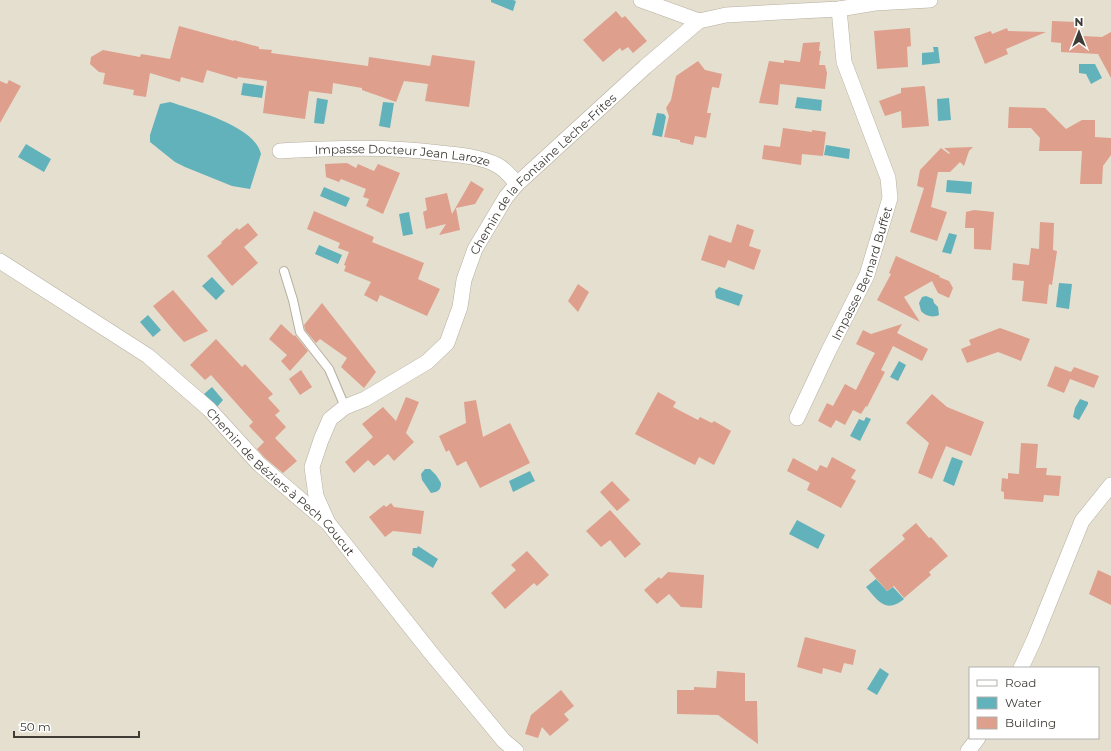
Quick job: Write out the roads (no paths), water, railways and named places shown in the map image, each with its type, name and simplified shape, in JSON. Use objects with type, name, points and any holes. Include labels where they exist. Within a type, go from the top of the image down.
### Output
[{"type":"street","points":[[641,0],[699,20],[757,7],[839,9],[875,3],[930,0]]},
{"type":"street","name":"Impasse Bernard Buffet","points":[[797,418],[867,275],[890,198],[888,178],[844,62],[839,9]]},
{"type":"street","name":"Chemin de la Fontaine Lèche-Frites","points":[[328,523],[316,496],[312,467],[330,419],[345,407],[365,399],[427,362],[447,343],[460,307],[464,280],[475,249],[506,197],[517,184],[639,72],[699,20]]},
{"type":"street","name":"Impasse Docteur Jean Laroze","points":[[280,151],[334,148],[389,148],[470,156],[497,166],[506,172],[517,184]]},
{"type":"street","name":"Chemin de Béziers à Pech Coucut","points":[[0,261],[148,356],[209,408],[259,464],[328,523],[431,653],[504,741],[516,751]]},
{"type":"street","points":[[1021,667],[1037,633],[1082,521],[1111,485]]},
{"type":"street","points":[[968,751],[977,739]]},
{"type":"lane","points":[[284,271],[293,300],[300,332],[329,369],[345,407]]},
{"type":"water","points":[[491,0],[516,1],[513,11],[491,2]]},
{"type":"water","points":[[933,47],[938,47],[940,63],[922,65],[922,53],[934,52]]},
{"type":"water","points":[[1079,64],[1095,64],[1102,78],[1091,84],[1086,74],[1079,73]]},
{"type":"water","points":[[243,83],[264,86],[262,98],[241,95]]},
{"type":"water","points":[[797,97],[822,100],[821,111],[795,108]]},
{"type":"water","points":[[317,98],[328,100],[324,124],[314,123]]},
{"type":"water","points":[[949,98],[951,120],[938,121],[937,99]]},
{"type":"water","points":[[170,102],[222,120],[248,135],[256,144],[261,154],[250,189],[232,186],[185,167],[175,162],[150,142],[150,135],[160,104]]},
{"type":"water","points":[[383,102],[394,103],[390,128],[379,126]]},
{"type":"water","points":[[657,113],[664,114],[666,117],[662,137],[652,135]]},
{"type":"water","points":[[26,144],[51,159],[44,172],[18,157]]},
{"type":"water","points":[[826,145],[850,149],[849,159],[824,155]]},
{"type":"water","points":[[947,180],[972,182],[971,194],[946,192]]},
{"type":"water","points":[[324,187],[350,198],[346,207],[320,196]]},
{"type":"water","points":[[409,212],[413,234],[403,236],[399,214]]},
{"type":"water","points":[[949,233],[957,235],[951,254],[942,252]]},
{"type":"water","points":[[319,245],[342,255],[338,264],[315,254]]},
{"type":"water","points":[[212,277],[225,291],[216,300],[202,286]]},
{"type":"water","points":[[1059,283],[1072,284],[1069,309],[1056,307]]},
{"type":"water","points":[[719,287],[743,295],[739,306],[716,298],[715,291]]},
{"type":"water","points":[[926,296],[933,299],[934,303],[938,307],[939,315],[929,316],[921,311],[919,303],[922,297]]},
{"type":"water","points":[[148,315],[161,330],[153,337],[140,322]]},
{"type":"water","points":[[899,361],[906,365],[898,381],[890,377]]},
{"type":"water","points":[[212,387],[223,400],[217,407],[204,394]]},
{"type":"water","points":[[1080,399],[1088,402],[1088,404],[1079,420],[1073,417],[1075,408]]},
{"type":"water","points":[[866,417],[871,419],[860,441],[850,436],[859,419],[864,421]]},
{"type":"water","points":[[952,457],[963,461],[954,486],[943,481]]},
{"type":"water","points":[[425,469],[430,469],[441,483],[440,489],[437,491],[431,493],[422,480],[421,474]]},
{"type":"water","points":[[530,471],[535,481],[513,492],[509,481]]},
{"type":"water","points":[[797,520],[825,535],[818,549],[789,534]]},
{"type":"water","points":[[418,546],[438,559],[433,568],[412,555],[413,548],[417,548]]},
{"type":"water","points":[[876,579],[887,591],[893,587],[904,599],[892,605],[883,604],[874,597],[866,587]]},
{"type":"water","points":[[880,668],[889,674],[877,695],[867,689]]}]
